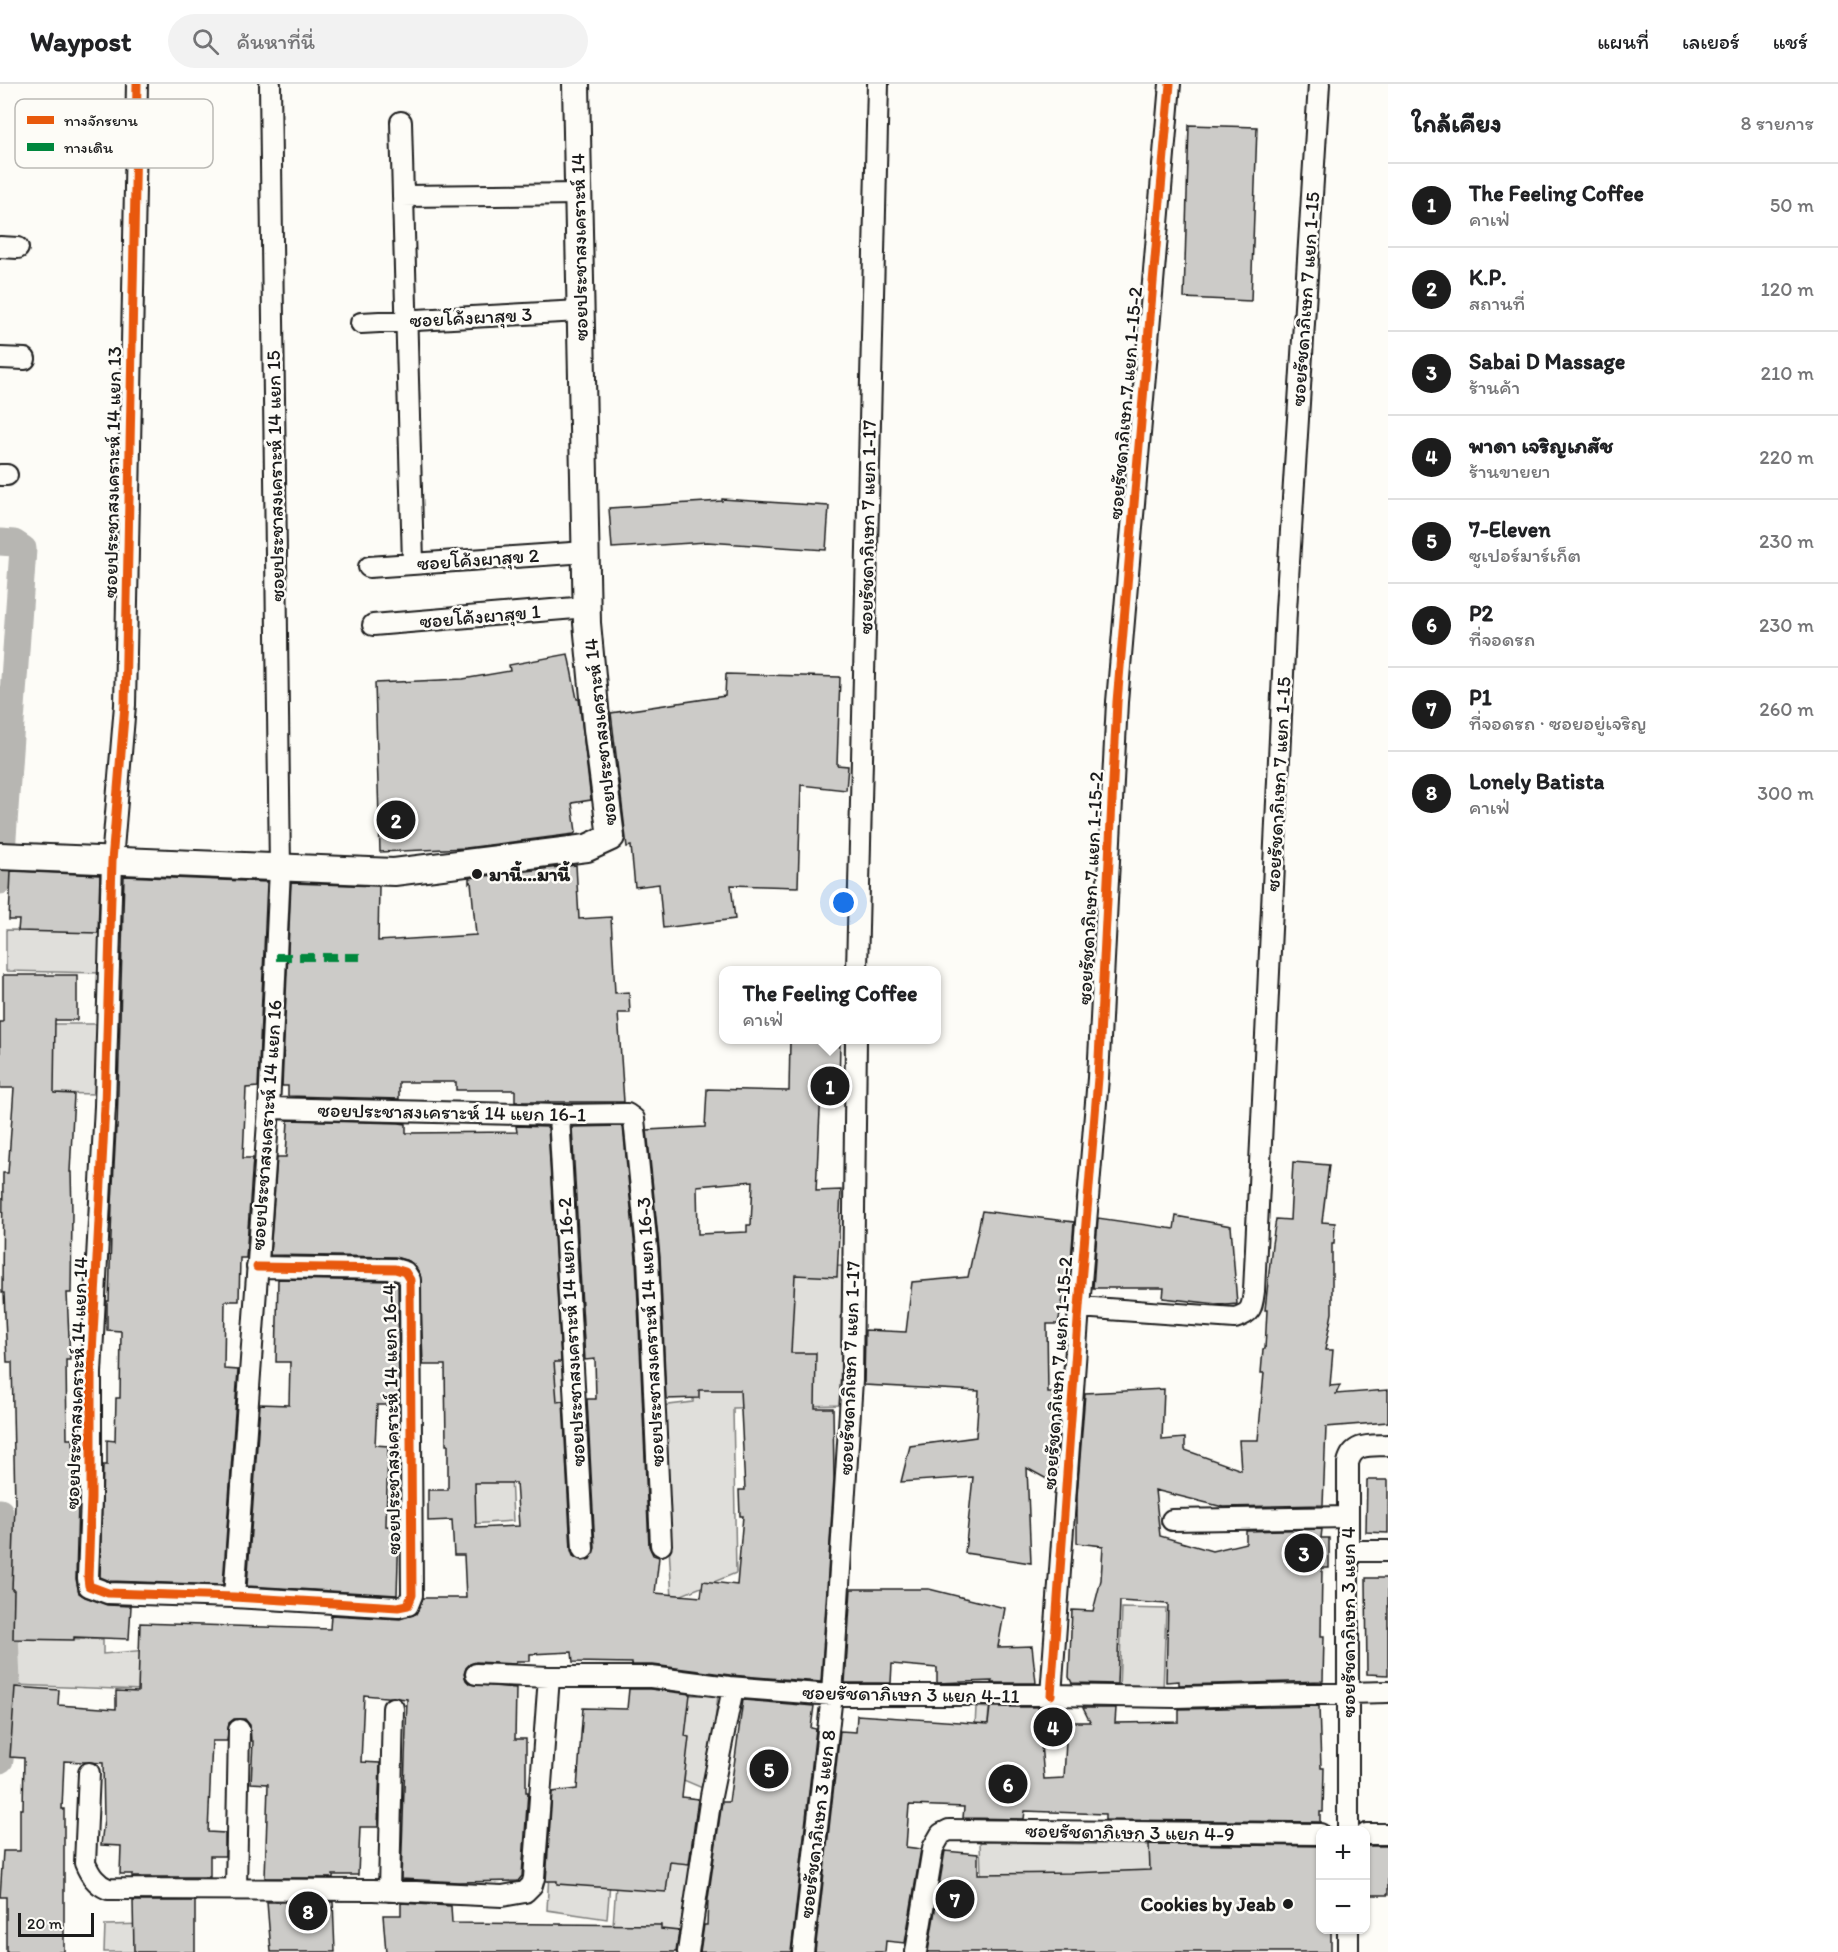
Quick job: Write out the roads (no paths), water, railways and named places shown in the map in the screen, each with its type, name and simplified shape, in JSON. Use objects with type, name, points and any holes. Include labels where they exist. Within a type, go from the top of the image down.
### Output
[{"type":"street","name":"ซอยประชาสงเคราะห์ 14 แยก 13","points":[[137,84],[137,99]]},
{"type":"street","name":"ซอยประชาสงเคราะห์ 14 แยก 15","points":[[270,84],[280,869]]},
{"type":"street","name":"ซอยประชาสงเคราะห์ 14","points":[[9,857],[394,872],[588,848],[611,837],[597,729],[587,607],[576,84]]},
{"type":"street","name":"ซอยรัชดาภิเษก 7 แยก 1-17","points":[[857,966],[878,84]]},
{"type":"street","name":"ซอยรัชดาภิเษก 7 แยก 1-15-2","points":[[1051,1695],[1098,1078],[1117,702],[1170,84]]},
{"type":"street","name":"ซอยรัชดาภิเษก 7 แยก 1-15","points":[[1079,1307],[1235,1318],[1245,1315],[1252,1307],[1286,610],[1319,84]]},
{"type":"street","points":[[401,122],[413,563]]},
{"type":"street","name":"ซอยประชาสงเคราะห์ 14 แยก 13","points":[[112,861],[125,705],[135,168]]},
{"type":"street","points":[[402,196],[578,194]]},
{"type":"street","name":"ซอยโค้งผาสุข 3","points":[[361,323],[580,311]]},
{"type":"street","points":[[0,358],[25,359]]},
{"type":"street","name":"ซอยโค้งผาสุข 2","points":[[369,567],[586,552]]},
{"type":"street","name":"ซอยโค้งผาสุข 1","points":[[373,625],[587,607]]},
{"type":"street","name":"ซอยประชาสงเคราะห์ 14 แยก 14","points":[[112,861],[105,1106],[91,1374],[89,1586],[108,1593],[234,1597],[387,1607],[408,1605]]},
{"type":"street","name":"ซอยประชาสงเคราะห์ 14 แยก 16","points":[[234,1597],[269,1108],[280,869]]},
{"type":"street","name":"ซอยรัชดาภิเษก 7 แยก 1-17","points":[[832,1695],[852,1380],[856,1044]]},
{"type":"street","name":"ซอยประชาสงเคราะห์ 14 แยก 16-1","points":[[269,1108],[559,1115],[627,1114],[634,1119]]},
{"type":"street","name":"ซอยประชาสงเคราะห์ 14 แยก 16-2","points":[[559,1115],[583,1549]]},
{"type":"street","name":"ซอยประชาสงเคราะห์ 14 แยก 16-3","points":[[634,1119],[648,1258],[661,1545]]},
{"type":"street","name":"ซอยประชาสงเคราะห์ 14 แยก 16-4","points":[[257,1267],[395,1269],[405,1272],[410,1280],[412,1595],[408,1605]]},
{"type":"street","name":"ซอยรัชดาภิเษก 3 แยก 4","points":[[1348,1826],[1348,1463],[1352,1452],[1361,1446],[1388,1445]]},
{"type":"street","points":[[1172,1520],[1348,1517]]},
{"type":"street","points":[[1348,1551],[1388,1551]]},
{"type":"street","name":"ซอยรัชดาภิเษก 3 แยก 4-11","points":[[476,1674],[651,1677],[733,1688],[832,1695],[1175,1697],[1388,1692]]},
{"type":"street","points":[[89,1773],[85,1863],[94,1880],[108,1889],[389,1891],[502,1896],[525,1892],[532,1885],[534,1878],[549,1677]]},
{"type":"street","points":[[688,1952],[711,1796],[733,1688]]},
{"type":"street","name":"ซอยรัชดาภิเษก 3 แยก 8","points":[[803,1952],[832,1695]]},
{"type":"street","points":[[389,1891],[393,1708]]},
{"type":"street","points":[[236,1889],[239,1730]]},
{"type":"street","name":"ซอยรัชดาภิเษก 3 แยก 4-9","points":[[916,1952],[933,1848],[941,1834],[949,1830],[1316,1834]]},
{"type":"street","points":[[1370,1834],[1388,1834]]},
{"type":"street","points":[[1348,1934],[1348,1952]]},
{"type":"waterway","points":[[0,542],[14,543],[23,549],[0,881]]},
{"type":"waterway","points":[[0,1512],[7,1682],[0,1760]]},
{"type":"place","name":"K.P.","points":[[396,820]]},
{"type":"place","name":"มานี้...มานี้","points":[[477,874]]},
{"type":"place","name":"The Feeling Coffee","points":[[830,1086]]},
{"type":"place","name":"Sabai D Massage","points":[[1304,1553]]},
{"type":"place","name":"พาดา เจริญเภสัช","points":[[1053,1727]]},
{"type":"place","name":"7-Eleven","points":[[769,1769]]},
{"type":"place","name":"P2","points":[[1008,1784]]},
{"type":"place","name":"P1","points":[[955,1899]]},
{"type":"place","name":"Cookies by Jeab","points":[[1288,1904]]},
{"type":"place","name":"Lonely Batista","points":[[308,1911]]}]
